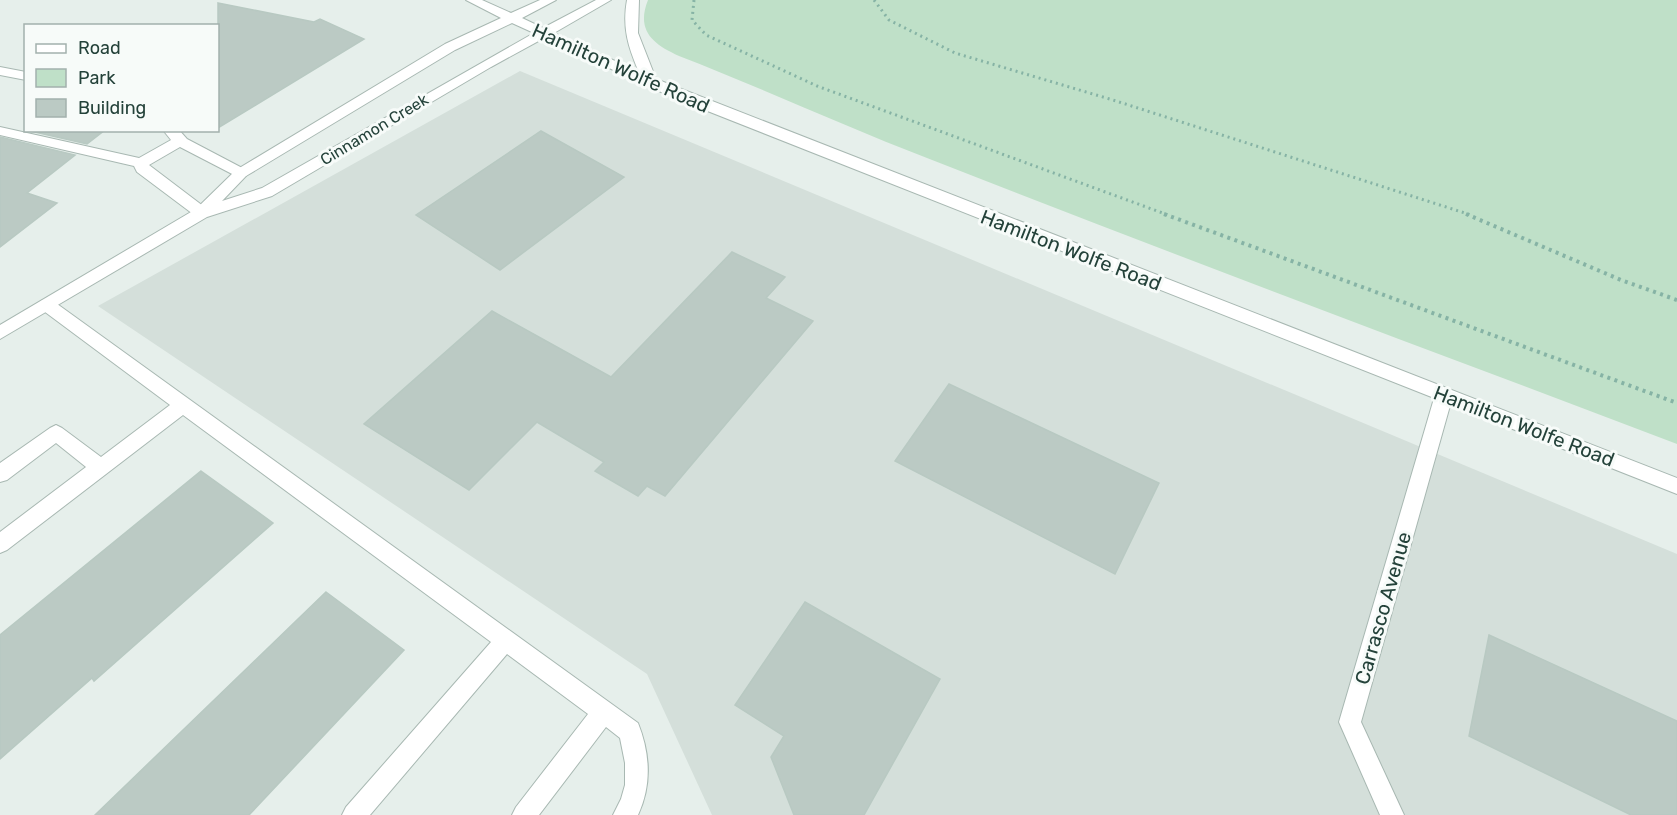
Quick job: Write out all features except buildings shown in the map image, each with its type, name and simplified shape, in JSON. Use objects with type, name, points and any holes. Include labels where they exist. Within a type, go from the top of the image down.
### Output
[{"type":"street","name":"Hamilton Wolfe Road","points":[[471,0],[651,83],[898,183],[1677,486]]},
{"type":"street","name":"Cinnamon Creek","points":[[202,213],[241,173],[450,47],[550,0]]},
{"type":"street","name":"Cinnamon Creek","points":[[0,333],[202,213],[267,192],[541,34],[605,0]]},
{"type":"street","points":[[633,0],[628,21],[630,34],[651,83]]},
{"type":"street","points":[[0,71],[24,76]]},
{"type":"street","points":[[0,131],[141,163],[172,144],[182,142]]},
{"type":"street","points":[[172,132],[182,142],[241,173]]},
{"type":"street","points":[[141,163],[142,169],[202,213]]},
{"type":"street","points":[[46,305],[630,731],[638,761],[637,779],[630,808],[625,815]]},
{"type":"street","name":"Carrasco Avenue","points":[[1392,815],[1350,722],[1444,395]]},
{"type":"street","points":[[0,544],[184,404]]},
{"type":"street","points":[[0,474],[56,433],[101,468]]},
{"type":"street","points":[[354,815],[506,640]]},
{"type":"street","points":[[524,815],[603,712]]},
{"type":"path","points":[[694,0],[689,14],[692,24],[706,35],[817,86],[1677,404]]},
{"type":"path","points":[[874,0],[889,20],[955,53],[1113,100],[1479,218],[1621,280],[1677,300]]},
{"type":"shaded area","points":[[520,71],[1677,554],[1677,815],[712,815],[647,674],[98,306]]},
{"type":"green space","points":[[648,0],[1677,0],[1677,444],[1020,195],[679,56],[654,41],[645,28],[644,20]]}]
